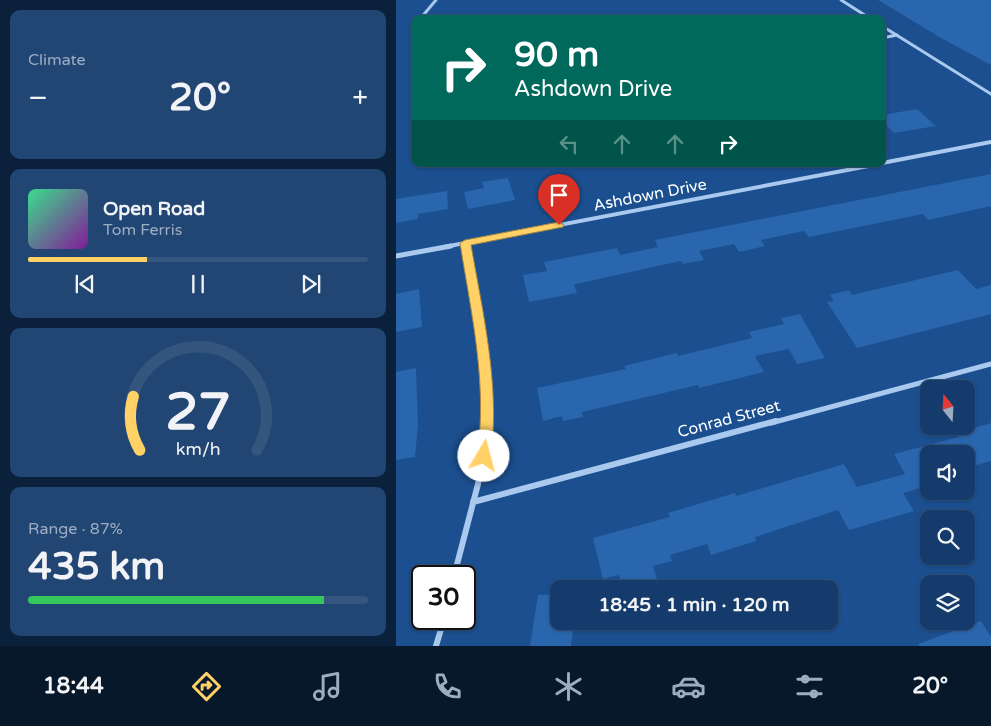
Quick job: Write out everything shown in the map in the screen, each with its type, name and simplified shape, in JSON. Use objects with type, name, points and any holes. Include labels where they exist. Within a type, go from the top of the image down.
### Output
[{"type":"street","points":[[423,15],[436,0]]},
{"type":"street","points":[[842,0],[865,15]]},
{"type":"street","points":[[886,28],[991,94]]},
{"type":"street","points":[[886,37],[897,35]]},
{"type":"street","name":"Ashdown Drive","points":[[886,162],[991,142]]},
{"type":"street","name":"Ashdown Drive","points":[[396,256],[860,167]]},
{"type":"street","points":[[457,565],[484,456],[488,426],[484,354],[465,243]]},
{"type":"street","name":"Conrad Street","points":[[473,502],[991,364]]},
{"type":"street","points":[[436,646],[441,630]]},
{"type":"building","points":[[878,0],[991,0],[991,65],[941,38]]},
{"type":"building","points":[[917,109],[936,126],[894,133],[886,125],[886,114]]},
{"type":"building","points":[[991,174],[991,206],[928,220],[923,214],[809,237],[804,231],[761,240],[765,246],[739,252],[734,244],[699,251],[704,260],[683,264],[681,261],[585,282],[574,285],[577,293],[529,302],[523,275],[547,271],[544,262],[617,248],[620,255],[658,247],[655,240]]},
{"type":"building","points":[[508,178],[515,200],[468,209],[464,192],[484,188],[482,182]]},
{"type":"building","points":[[447,191],[448,209],[418,214],[418,219],[396,223],[396,199]]},
{"type":"building","points":[[958,270],[976,289],[991,285],[991,314],[857,348],[827,302],[834,301],[830,295],[849,290],[852,295]]},
{"type":"building","points":[[419,289],[422,327],[396,332],[396,294]]},
{"type":"building","points":[[800,314],[825,358],[797,364],[789,349],[755,356],[764,372],[699,388],[698,385],[582,412],[583,417],[563,421],[562,416],[543,421],[537,388],[626,369],[624,366],[677,353],[678,356],[752,338],[749,332],[784,324],[781,318]]},
{"type":"building","points":[[416,368],[418,425],[415,457],[396,460],[396,372]]},
{"type":"building","points":[[991,423],[991,461],[975,465],[975,445],[928,445],[959,437],[958,435],[975,435],[975,428]]},
{"type":"building","points":[[920,447],[920,488],[903,493],[914,511],[849,530],[838,510],[755,537],[756,541],[711,555],[707,544],[670,555],[672,561],[653,566],[657,580],[620,580],[619,575],[603,579],[593,538],[670,517],[668,513],[735,493],[736,496],[844,464],[857,487],[905,474],[894,454]]},
{"type":"building","points":[[550,594],[550,630],[573,630],[571,646],[530,646],[538,595]]},
{"type":"building","points":[[981,621],[991,637],[991,646],[919,646],[918,644],[956,630],[975,630],[975,623]]},
{"type":"route","points":[[484,456],[488,426],[484,354],[465,243],[559,225]]}]
